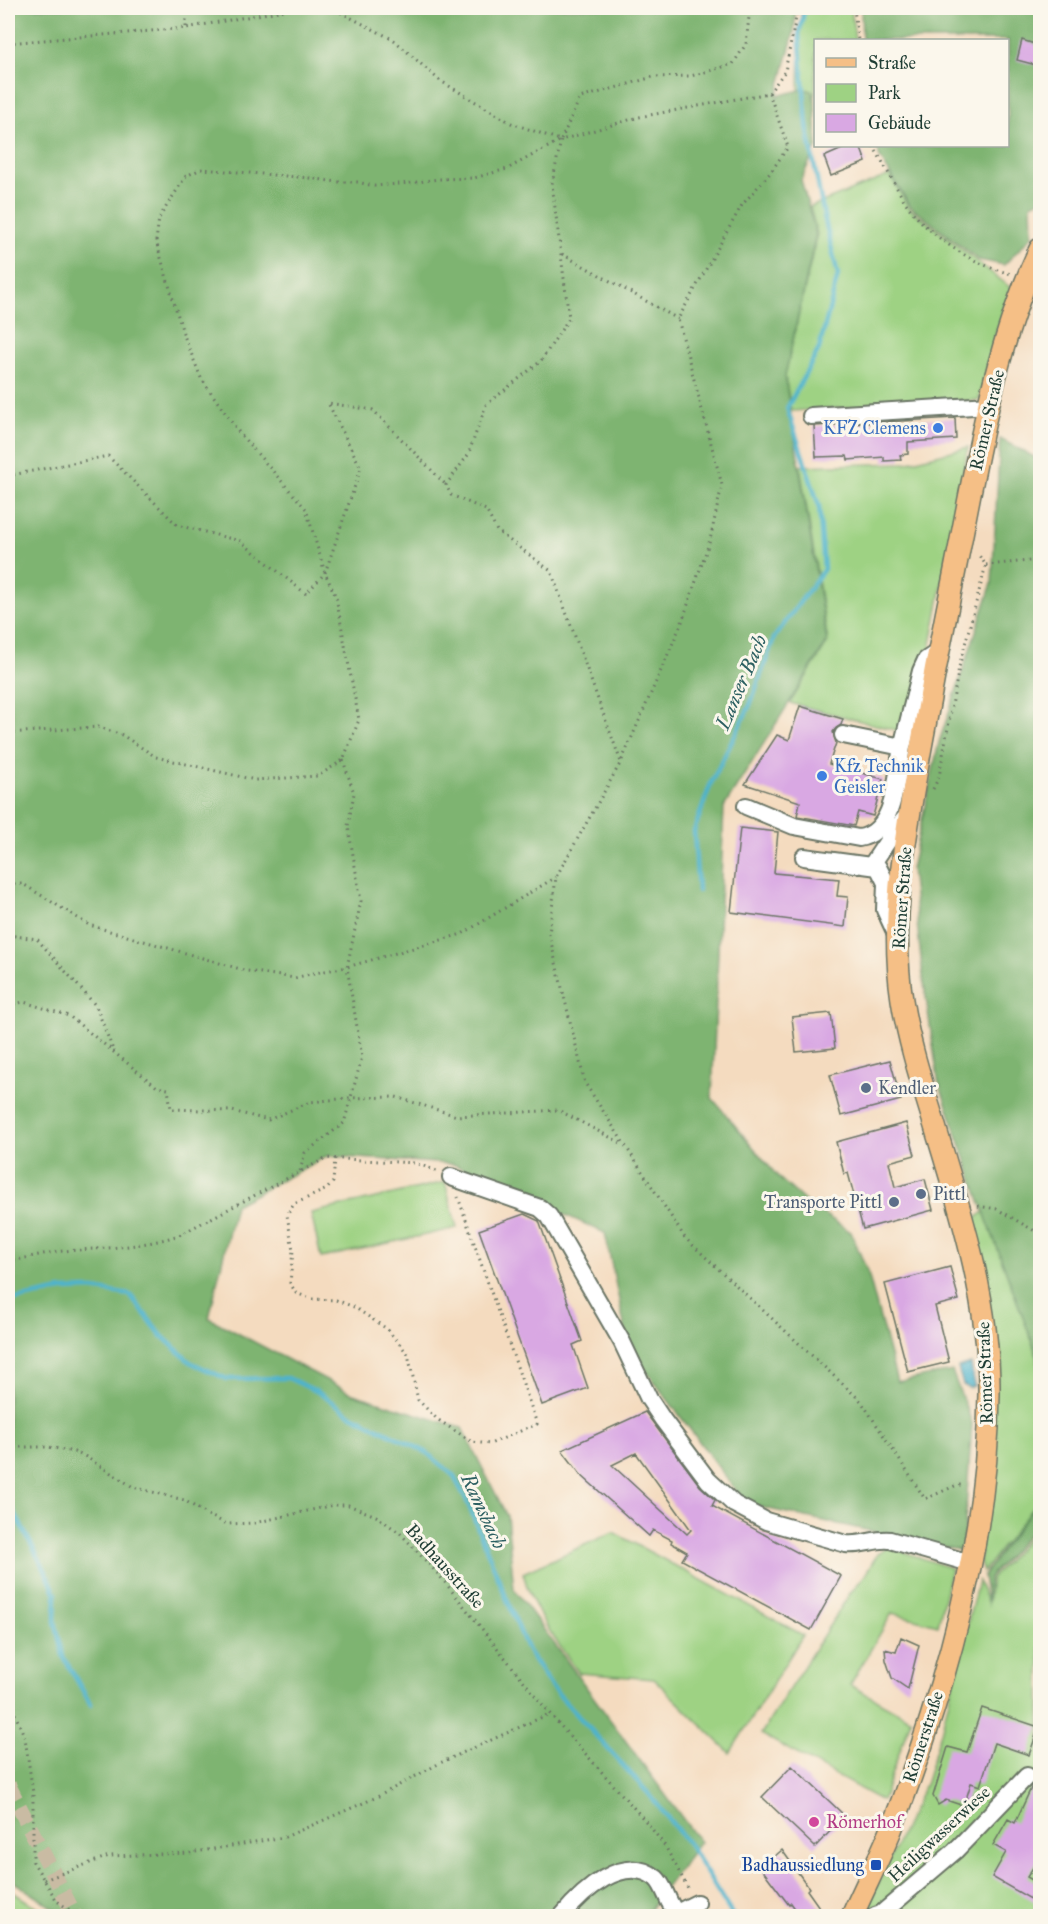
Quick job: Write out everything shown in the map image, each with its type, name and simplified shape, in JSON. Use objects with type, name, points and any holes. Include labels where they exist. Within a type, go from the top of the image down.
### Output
[{"type":"main road","name":"Römer Straße","points":[[971,1557],[983,1485],[989,1417],[986,1342],[977,1276],[959,1204],[905,1021],[898,964],[899,893],[911,807],[938,652],[990,405],[1010,326],[1027,277],[1041,249]]},
{"type":"main road","name":"Römerstraße","points":[[852,1917],[890,1830],[928,1726],[958,1617],[971,1557]]},
{"type":"street","points":[[811,416],[990,405]]},
{"type":"street","points":[[746,806],[794,826],[859,838],[867,837],[880,829],[892,802],[902,747],[921,671],[926,660],[938,652]]},
{"type":"street","points":[[843,735],[902,747]]},
{"type":"street","points":[[871,866],[911,807]]},
{"type":"street","points":[[804,858],[878,867],[886,884],[885,910],[897,937]]},
{"type":"street","points":[[452,1176],[537,1207],[549,1216],[622,1342],[649,1399],[708,1480],[734,1504],[766,1521],[846,1544],[869,1544],[885,1539],[971,1557]]},
{"type":"street","name":"Heiligwasserwiese","points":[[876,1917],[955,1851],[1027,1776]]},
{"type":"street","points":[[562,1917],[596,1882],[615,1874],[631,1871],[642,1872],[657,1879],[671,1908],[677,1913],[697,1903]]},
{"type":"path","points":[[186,8],[186,28]]},
{"type":"path","points":[[8,43],[186,28],[290,9],[332,8],[394,40],[439,80],[511,123],[561,140]]},
{"type":"path","points":[[446,485],[468,455],[486,405],[541,361],[568,318],[552,184],[561,140],[580,98],[653,77],[691,76],[733,64],[746,44],[750,8]]},
{"type":"path","points":[[8,733],[98,727],[123,735],[156,757],[255,780],[318,776],[343,760],[359,720],[336,597],[325,573],[306,509],[240,434],[201,378],[183,333],[156,241],[159,218],[186,176],[201,169],[357,182],[374,186],[438,178],[474,178],[507,169],[561,140],[639,117],[769,93],[785,71],[798,8]]},
{"type":"path","points":[[854,8],[858,39]]},
{"type":"path","points":[[769,93],[788,147],[770,173],[742,205],[678,319],[722,485],[710,540],[682,622],[621,762],[556,877],[549,934],[585,1083],[685,1238],[861,1401],[925,1499],[957,1485],[983,1485]]},
{"type":"path","points":[[874,147],[909,207],[926,226],[975,261],[1027,277]]},
{"type":"path","points":[[561,254],[678,319]]},
{"type":"path","points":[[8,473],[12,475],[108,456],[177,525],[240,541],[306,594],[325,573],[362,468],[327,403],[373,410],[446,485],[451,495],[486,510],[497,531],[550,570],[621,762]]},
{"type":"path","points":[[911,807],[932,791],[939,777],[959,667],[986,565],[963,532]]},
{"type":"path","points":[[986,565],[1041,560]]},
{"type":"path","points":[[300,1171],[305,1153],[344,1123],[362,1057],[347,967],[361,901],[348,826],[354,793],[343,760]]},
{"type":"path","points":[[8,884],[23,884],[89,925],[247,971],[295,978],[347,967],[462,934],[556,877]]},
{"type":"path","points":[[8,935],[38,939],[96,1006],[114,1052]]},
{"type":"path","points":[[8,1005],[24,1002],[69,1016],[158,1087],[168,1089],[171,1109],[232,1112],[268,1120],[310,1102],[396,1097],[457,1116],[558,1110],[625,1145]]},
{"type":"path","points":[[8,1262],[61,1251],[122,1248],[179,1236],[327,1158],[336,1158],[415,1163],[452,1176],[537,1424],[490,1444],[472,1442],[437,1419],[418,1400],[408,1354],[387,1329],[354,1307],[336,1300],[312,1299],[296,1293],[290,1283],[293,1250],[287,1215],[294,1204],[327,1189],[333,1182],[336,1158]]},
{"type":"path","points":[[959,1204],[997,1209],[1041,1234]]},
{"type":"path","name":"Badhausstraße","points":[[8,1447],[49,1447],[74,1452],[86,1457],[133,1487],[184,1500],[227,1524],[254,1523],[334,1505],[348,1505],[376,1516],[400,1533],[439,1575],[550,1714],[649,1825],[665,1846],[697,1903]]},
{"type":"path","points":[[8,1697],[25,1738],[33,1793],[33,1862],[57,1901],[78,1917]]},
{"type":"path","points":[[44,1880],[109,1856],[189,1853],[285,1837],[377,1797],[440,1763],[550,1714]]},
{"type":"green space","points":[[8,8],[796,8],[794,32],[777,96],[804,89],[812,91],[814,147],[817,147],[801,180],[816,234],[785,376],[827,642],[724,807],[712,1098],[779,1178],[807,1203],[851,1232],[868,1273],[897,1382],[952,1371],[972,1423],[963,1551],[746,1504],[629,1348],[605,1233],[453,1164],[327,1156],[235,1205],[209,1318],[353,1394],[462,1428],[507,1516],[514,1589],[700,1842],[645,1916],[66,1916],[14,1882],[8,1857]]},
{"type":"green space","points":[[801,8],[851,8],[855,39],[814,39],[814,98],[812,91],[799,90]]},
{"type":"green space","points":[[861,8],[1040,8],[1040,200],[1031,204],[1032,236],[1004,265],[979,260],[910,206],[879,156],[878,147],[1009,147],[1009,39],[862,39]]},
{"type":"green space","points":[[890,175],[909,208],[1011,288],[996,333],[979,400],[791,411],[785,376],[817,234],[810,207]]},
{"type":"green space","points":[[1000,439],[1040,460],[1040,1383],[1036,1352],[938,1080],[923,977],[911,869],[939,742],[992,583]]},
{"type":"green space","points":[[968,447],[919,708],[903,732],[790,703],[828,642],[800,466],[905,463]]},
{"type":"green space","points":[[445,1182],[457,1228],[321,1258],[311,1213]]},
{"type":"green space","points":[[984,1212],[1036,1352],[1040,1383],[1040,1498],[983,1572],[980,1562],[987,1283],[974,1220]]},
{"type":"green space","points":[[1040,1498],[1040,1522],[989,1577],[987,1601],[983,1576]]},
{"type":"green space","points":[[1040,1526],[1040,1916],[863,1916],[926,1782],[941,1732],[978,1581],[988,1604],[991,1578]]},
{"type":"green space","points":[[613,1532],[803,1635],[730,1753],[654,1679],[579,1673],[539,1613],[523,1573]]},
{"type":"green space","points":[[889,1547],[951,1568],[938,1625],[892,1613],[850,1685],[911,1719],[882,1801],[761,1734],[850,1593],[865,1575],[878,1553]]},
{"type":"green space","points":[[8,1889],[50,1916],[8,1916]]},
{"type":"water","points":[[971,1364],[974,1386],[969,1388],[963,1385],[958,1368]]},
{"type":"building","points":[[1022,40],[1041,46],[1036,65],[1017,60]]},
{"type":"building","points":[[847,147],[860,147],[866,162],[831,176],[824,157]]},
{"type":"building","points":[[955,418],[956,439],[908,442],[908,454],[900,455],[901,460],[884,461],[884,457],[848,460],[847,456],[816,457],[814,426]]},
{"type":"building","points":[[800,706],[843,719],[841,725],[833,732],[836,743],[829,764],[883,779],[873,816],[858,812],[854,826],[797,816],[800,802],[745,784],[777,735],[789,740]]},
{"type":"building","points":[[740,828],[778,832],[774,873],[839,879],[837,896],[848,897],[845,927],[731,912]]},
{"type":"building","points":[[831,1013],[835,1048],[796,1052],[792,1017]]},
{"type":"building","name":"Kendler","points":[[890,1060],[901,1100],[841,1116],[830,1075]]},
{"type":"building","points":[[906,1123],[915,1155],[889,1162],[895,1187],[925,1179],[933,1210],[863,1229],[848,1173],[844,1174],[836,1142]]},
{"type":"building","points":[[524,1214],[539,1221],[582,1341],[573,1345],[588,1388],[542,1405],[479,1230]]},
{"type":"building","points":[[950,1267],[959,1300],[935,1306],[949,1362],[908,1372],[885,1284]]},
{"type":"building","points":[[645,1412],[700,1486],[715,1500],[712,1506],[841,1576],[811,1630],[682,1560],[687,1552],[671,1543],[672,1540],[653,1530],[649,1536],[581,1475],[562,1450]],"holes":[[[636,1453],[691,1530],[687,1534],[612,1465]]]},
{"type":"building","points":[[901,1637],[919,1645],[908,1689],[892,1678],[886,1660],[885,1649],[896,1652]]},
{"type":"building","points":[[982,1708],[1039,1727],[1029,1755],[994,1743],[980,1786],[971,1783],[964,1806],[946,1800],[938,1805],[933,1796],[948,1747],[967,1752]]},
{"type":"building","points":[[792,1766],[845,1816],[815,1847],[762,1797]]},
{"type":"building","points":[[1041,1767],[1041,1855],[1027,1877],[1041,1885],[1041,1905],[992,1877],[1006,1852],[993,1845],[1008,1819],[1015,1823]]},
{"type":"building","points":[[782,1850],[826,1917],[801,1917],[761,1868]]},
{"type":"waterway","name":"Lanser Bach","points":[[698,891],[694,831],[711,783],[750,705],[774,638],[824,569],[819,506],[787,408],[819,349],[838,275],[807,126],[799,34],[805,8]]},
{"type":"waterway","name":"Ramsbach","points":[[8,1301],[62,1290],[92,1289],[130,1295],[162,1336],[190,1362],[227,1379],[288,1378],[316,1391],[350,1414],[426,1452],[453,1475],[466,1499],[528,1651],[551,1686],[649,1794],[690,1846],[733,1916]]},
{"type":"waterway","points":[[8,1501],[56,1594],[55,1621],[63,1656],[91,1705]]},
{"type":"tunnel","points":[[8,1785],[75,1916]]},
{"type":"place","name":"KFZ Clemens","points":[[938,428]]},
{"type":"place","name":"Kfz Technik Geisler","points":[[822,776]]},
{"type":"place","name":"Kendler","points":[[866,1088]]},
{"type":"place","name":"Pittl","points":[[921,1194]]},
{"type":"place","name":"Transporte Pittl","points":[[894,1202]]},
{"type":"place","name":"Römerhof","points":[[814,1822]]},
{"type":"place","name":"Badhaussiedlung","points":[[876,1865]]}]
